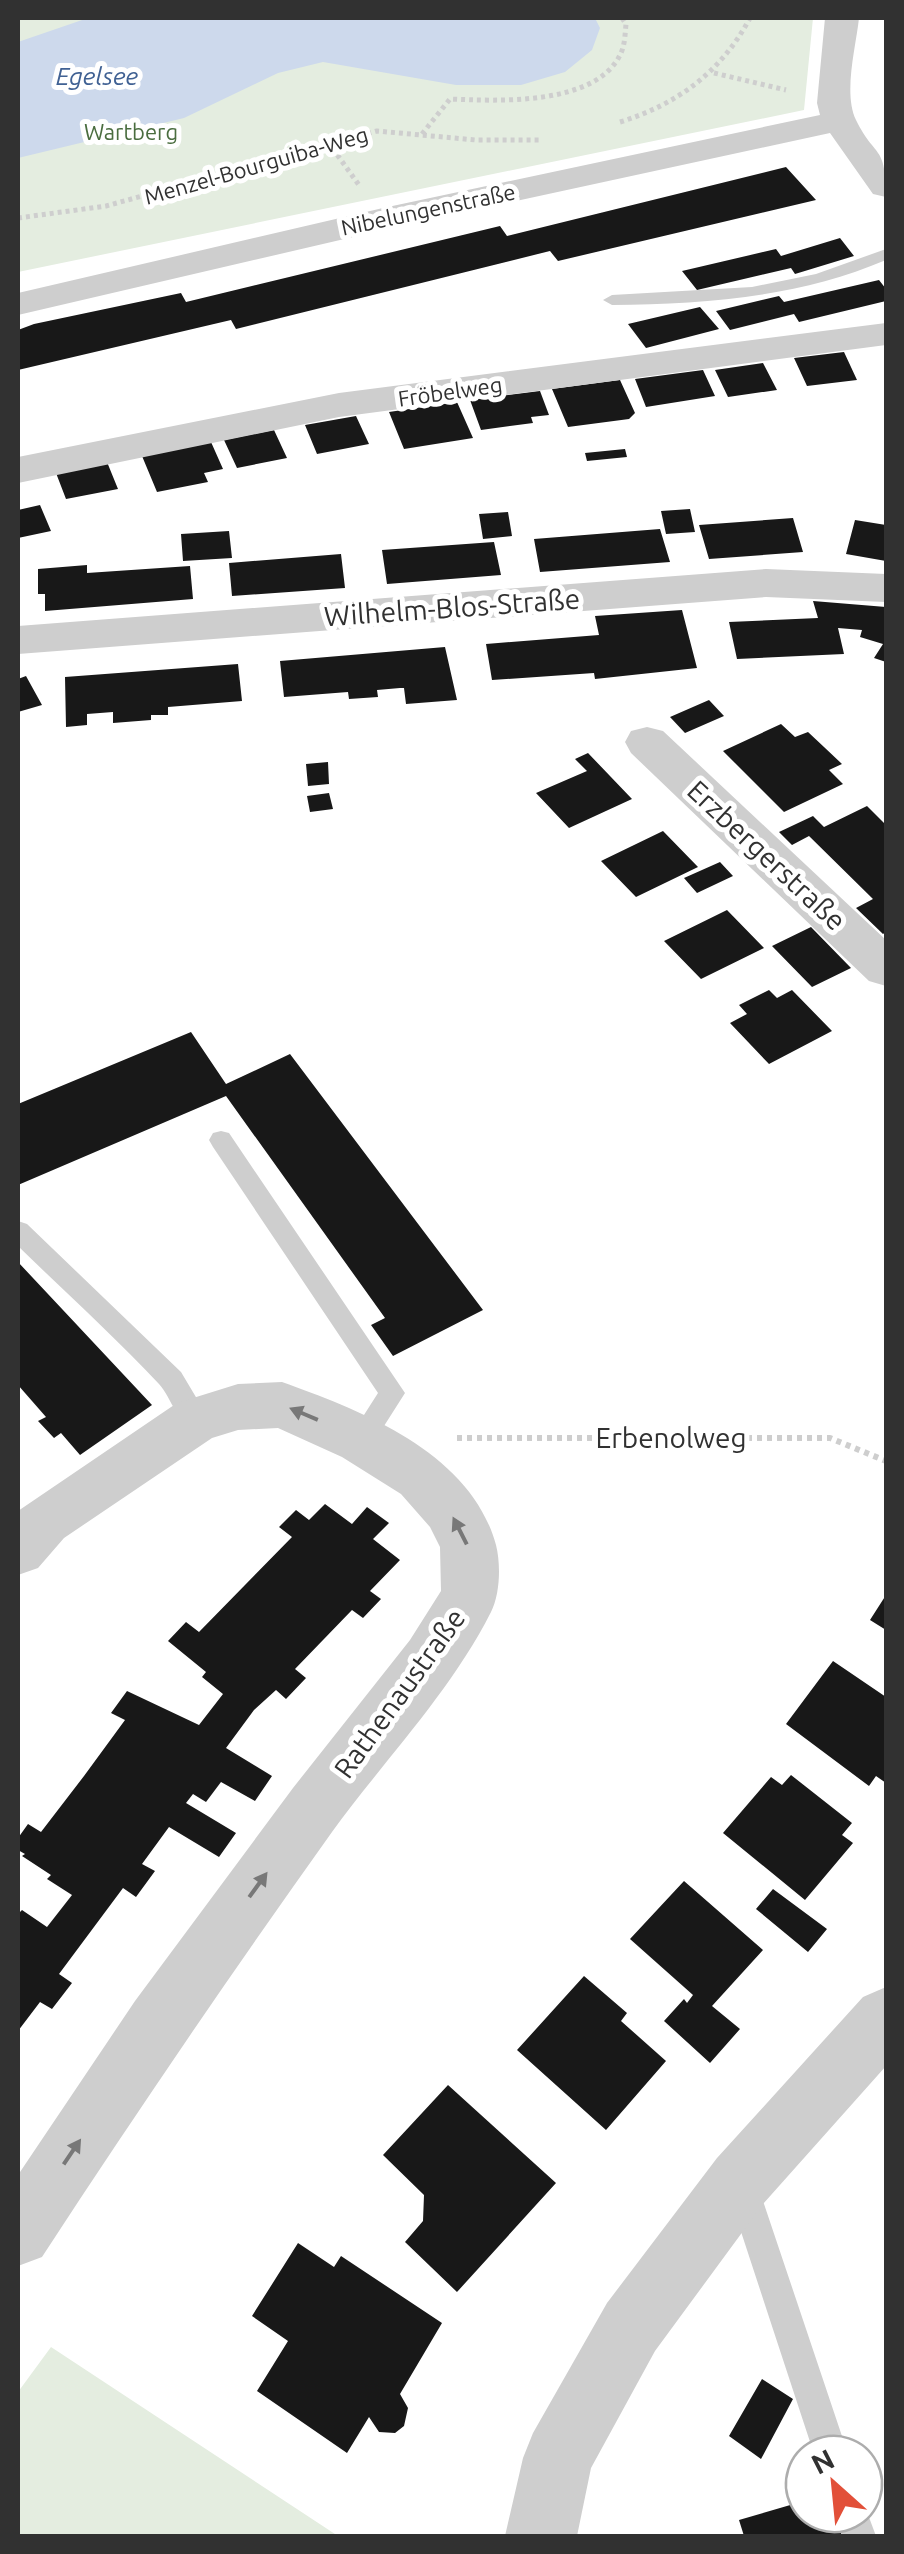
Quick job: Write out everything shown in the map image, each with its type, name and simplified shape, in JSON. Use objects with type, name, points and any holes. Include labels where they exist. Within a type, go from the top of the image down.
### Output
[{"type":"street","points":[[842,18],[837,112],[886,186]]},
{"type":"street","name":"Nibelungenstraße","points":[[18,304],[837,112]]},
{"type":"street","name":"Fröbelweg","points":[[18,470],[339,406],[886,334]]},
{"type":"street","name":"Wilhelm-Blos-Straße","points":[[18,640],[766,583],[886,588]]},
{"type":"street","name":"Erzbergerstraße","points":[[647,742],[886,968]]},
{"type":"street","name":"Rathenaustraße","points":[[18,1550],[44,1521],[196,1420],[238,1406],[282,1405],[361,1440],[420,1477],[450,1510],[468,1546],[470,1596],[431,1659],[314,1808],[158,2023],[18,2233]]},
{"type":"street","points":[[542,2536],[558,2458],[631,2326],[740,2181],[886,2019]]},
{"type":"lane","points":[[612,300],[682,300],[818,280],[886,254]]},
{"type":"lane","points":[[221,1140],[392,1392],[361,1440]]},
{"type":"lane","points":[[18,1231],[172,1380],[196,1420]]},
{"type":"lane","points":[[740,2181],[824,2434]]},
{"type":"path","points":[[421,134],[450,100],[532,99],[586,88],[620,58],[626,24],[622,18]]},
{"type":"path","points":[[614,124],[643,116],[714,72],[750,18]]},
{"type":"path","points":[[714,72],[837,112]]},
{"type":"path","name":"Menzel-Bourguiba-Weg","points":[[18,218],[106,206],[377,131],[476,140],[552,137]]},
{"type":"path","name":"Erbenolweg","points":[[452,1438],[830,1438],[886,1461]]},
{"type":"green space","name":"Wartberg","points":[[18,18],[813,18],[804,110],[18,272]]},
{"type":"green space","points":[[51,2347],[338,2536],[18,2536],[18,2392]]},
{"type":"water","name":"Egelsee","points":[[88,18],[595,18],[600,28],[592,50],[565,72],[521,85],[456,85],[323,62],[278,73],[184,118],[18,158],[18,42]]},
{"type":"building","points":[[786,167],[816,200],[558,261],[550,251],[236,329],[231,320],[18,370],[18,330],[34,324],[181,293],[186,302],[500,226],[507,236]]},
{"type":"building","points":[[840,238],[854,256],[795,274],[791,268],[697,290],[682,271],[776,249],[781,256]]},
{"type":"building","points":[[879,280],[886,289],[886,301],[799,322],[794,314],[730,330],[716,311],[779,296],[784,302]]},
{"type":"building","points":[[700,307],[719,329],[646,348],[628,324]]},
{"type":"building","points":[[844,352],[857,380],[807,386],[794,358]]},
{"type":"building","points":[[763,363],[777,390],[728,397],[715,370]]},
{"type":"building","points":[[703,370],[715,396],[646,407],[635,379]]},
{"type":"building","points":[[620,380],[635,413],[629,419],[568,427],[552,389]]},
{"type":"building","points":[[540,391],[549,415],[531,417],[533,423],[481,430],[470,400]]},
{"type":"building","points":[[457,402],[473,438],[404,449],[389,412]]},
{"type":"building","points":[[356,416],[369,444],[317,454],[305,425]]},
{"type":"building","points":[[274,430],[287,458],[237,468],[224,440]]},
{"type":"building","points":[[211,442],[223,469],[204,473],[208,482],[157,492],[142,456]]},
{"type":"building","points":[[625,449],[627,457],[587,461],[585,453]]},
{"type":"building","points":[[107,462],[118,489],[66,499],[56,473]]},
{"type":"building","points":[[40,505],[51,531],[18,538],[18,510]]},
{"type":"building","points":[[690,509],[695,532],[666,534],[661,511]]},
{"type":"building","points":[[508,512],[512,536],[483,539],[479,514]]},
{"type":"building","points":[[793,518],[803,552],[709,559],[699,525]]},
{"type":"building","points":[[855,520],[886,525],[886,561],[846,554]]},
{"type":"building","points":[[660,529],[670,562],[540,572],[534,539]]},
{"type":"building","points":[[229,531],[232,558],[183,561],[181,534]]},
{"type":"building","points":[[494,542],[501,575],[387,584],[382,550]]},
{"type":"building","points":[[341,554],[345,588],[232,596],[229,563]]},
{"type":"building","points":[[87,565],[87,573],[190,566],[193,599],[45,611],[45,594],[38,594],[38,569]]},
{"type":"building","points":[[813,601],[886,607],[886,662],[874,658],[883,644],[860,637],[862,630],[838,628],[844,654],[737,659],[729,622],[818,618]]},
{"type":"building","points":[[682,610],[697,668],[595,679],[594,673],[492,680],[486,644],[599,635],[595,616]]},
{"type":"building","points":[[445,647],[457,700],[406,704],[404,688],[377,690],[378,697],[349,699],[348,692],[284,697],[280,661]]},
{"type":"building","points":[[238,664],[242,701],[168,707],[168,715],[151,715],[151,720],[113,723],[113,712],[87,714],[87,725],[66,727],[65,677]]},
{"type":"building","points":[[26,676],[42,705],[18,712],[18,679]]},
{"type":"building","points":[[709,700],[724,716],[685,733],[670,717]]},
{"type":"building","points":[[781,724],[795,737],[808,732],[842,764],[829,770],[843,784],[784,812],[723,751]]},
{"type":"building","points":[[588,753],[632,799],[569,828],[536,793],[587,771],[575,759]]},
{"type":"building","points":[[328,762],[329,784],[308,786],[306,764]]},
{"type":"building","points":[[329,793],[333,809],[310,812],[307,796]]},
{"type":"building","points":[[867,806],[886,825],[883,934],[856,908],[873,899],[809,836],[792,845],[779,832],[813,816],[824,827]]},
{"type":"building","points":[[663,831],[698,867],[636,897],[601,861]]},
{"type":"building","points":[[720,862],[733,876],[697,893],[684,878]]},
{"type":"building","points":[[727,910],[764,948],[701,979],[664,941]]},
{"type":"building","points":[[811,927],[851,968],[812,987],[772,946]]},
{"type":"building","points":[[769,990],[777,998],[792,990],[832,1031],[769,1064],[730,1023],[747,1014],[739,1005]]},
{"type":"building","points":[[191,1032],[226,1084],[290,1054],[483,1310],[393,1356],[371,1325],[385,1318],[226,1096],[18,1185],[18,1104]]},
{"type":"building","points":[[18,1262],[152,1405],[80,1455],[61,1433],[54,1438],[38,1421],[46,1417],[18,1385]]},
{"type":"building","points":[[325,1504],[352,1524],[367,1507],[389,1523],[373,1539],[400,1560],[370,1591],[381,1599],[363,1618],[352,1610],[295,1669],[306,1678],[286,1699],[276,1690],[254,1710],[226,1748],[272,1776],[255,1801],[221,1782],[206,1802],[193,1794],[186,1803],[236,1833],[219,1857],[169,1827],[142,1864],[155,1871],[136,1897],[123,1888],[59,1974],[72,1983],[52,2009],[40,2002],[18,2031],[18,1914],[22,1910],[47,1927],[72,1895],[22,1856],[25,1854],[18,1850],[18,1838],[28,1824],[41,1832],[84,1776],[125,1720],[111,1713],[127,1691],[199,1725],[223,1694],[202,1677],[206,1672],[168,1641],[186,1622],[199,1632],[292,1537],[279,1527],[296,1510],[309,1520]]},
{"type":"building","points":[[886,1595],[886,1630],[870,1620]]},
{"type":"building","points":[[833,1661],[886,1697],[886,1783],[876,1776],[869,1786],[786,1724]]},
{"type":"building","points":[[791,1775],[852,1823],[842,1835],[853,1843],[805,1900],[723,1833],[771,1777],[782,1785]]},
{"type":"building","points":[[684,1881],[763,1950],[712,2006],[740,2029],[710,2063],[664,2021],[684,1999],[687,2003],[693,1995],[630,1939]]},
{"type":"building","points":[[773,1889],[827,1929],[808,1952],[756,1909]]},
{"type":"building","points":[[584,1976],[627,2013],[621,2021],[666,2061],[606,2130],[517,2050]]},
{"type":"building","points":[[448,2085],[556,2183],[457,2292],[405,2242],[423,2221],[424,2195],[383,2155]]},
{"type":"building","points":[[298,2243],[334,2267],[341,2256],[442,2323],[400,2394],[408,2408],[404,2426],[395,2433],[379,2432],[369,2417],[347,2453],[257,2391],[288,2341],[252,2316]]},
{"type":"building","points":[[762,2379],[793,2399],[761,2459],[729,2436]]},
{"type":"building","points":[[784,2507],[784,2534],[842,2536],[744,2536],[739,2520]]}]
